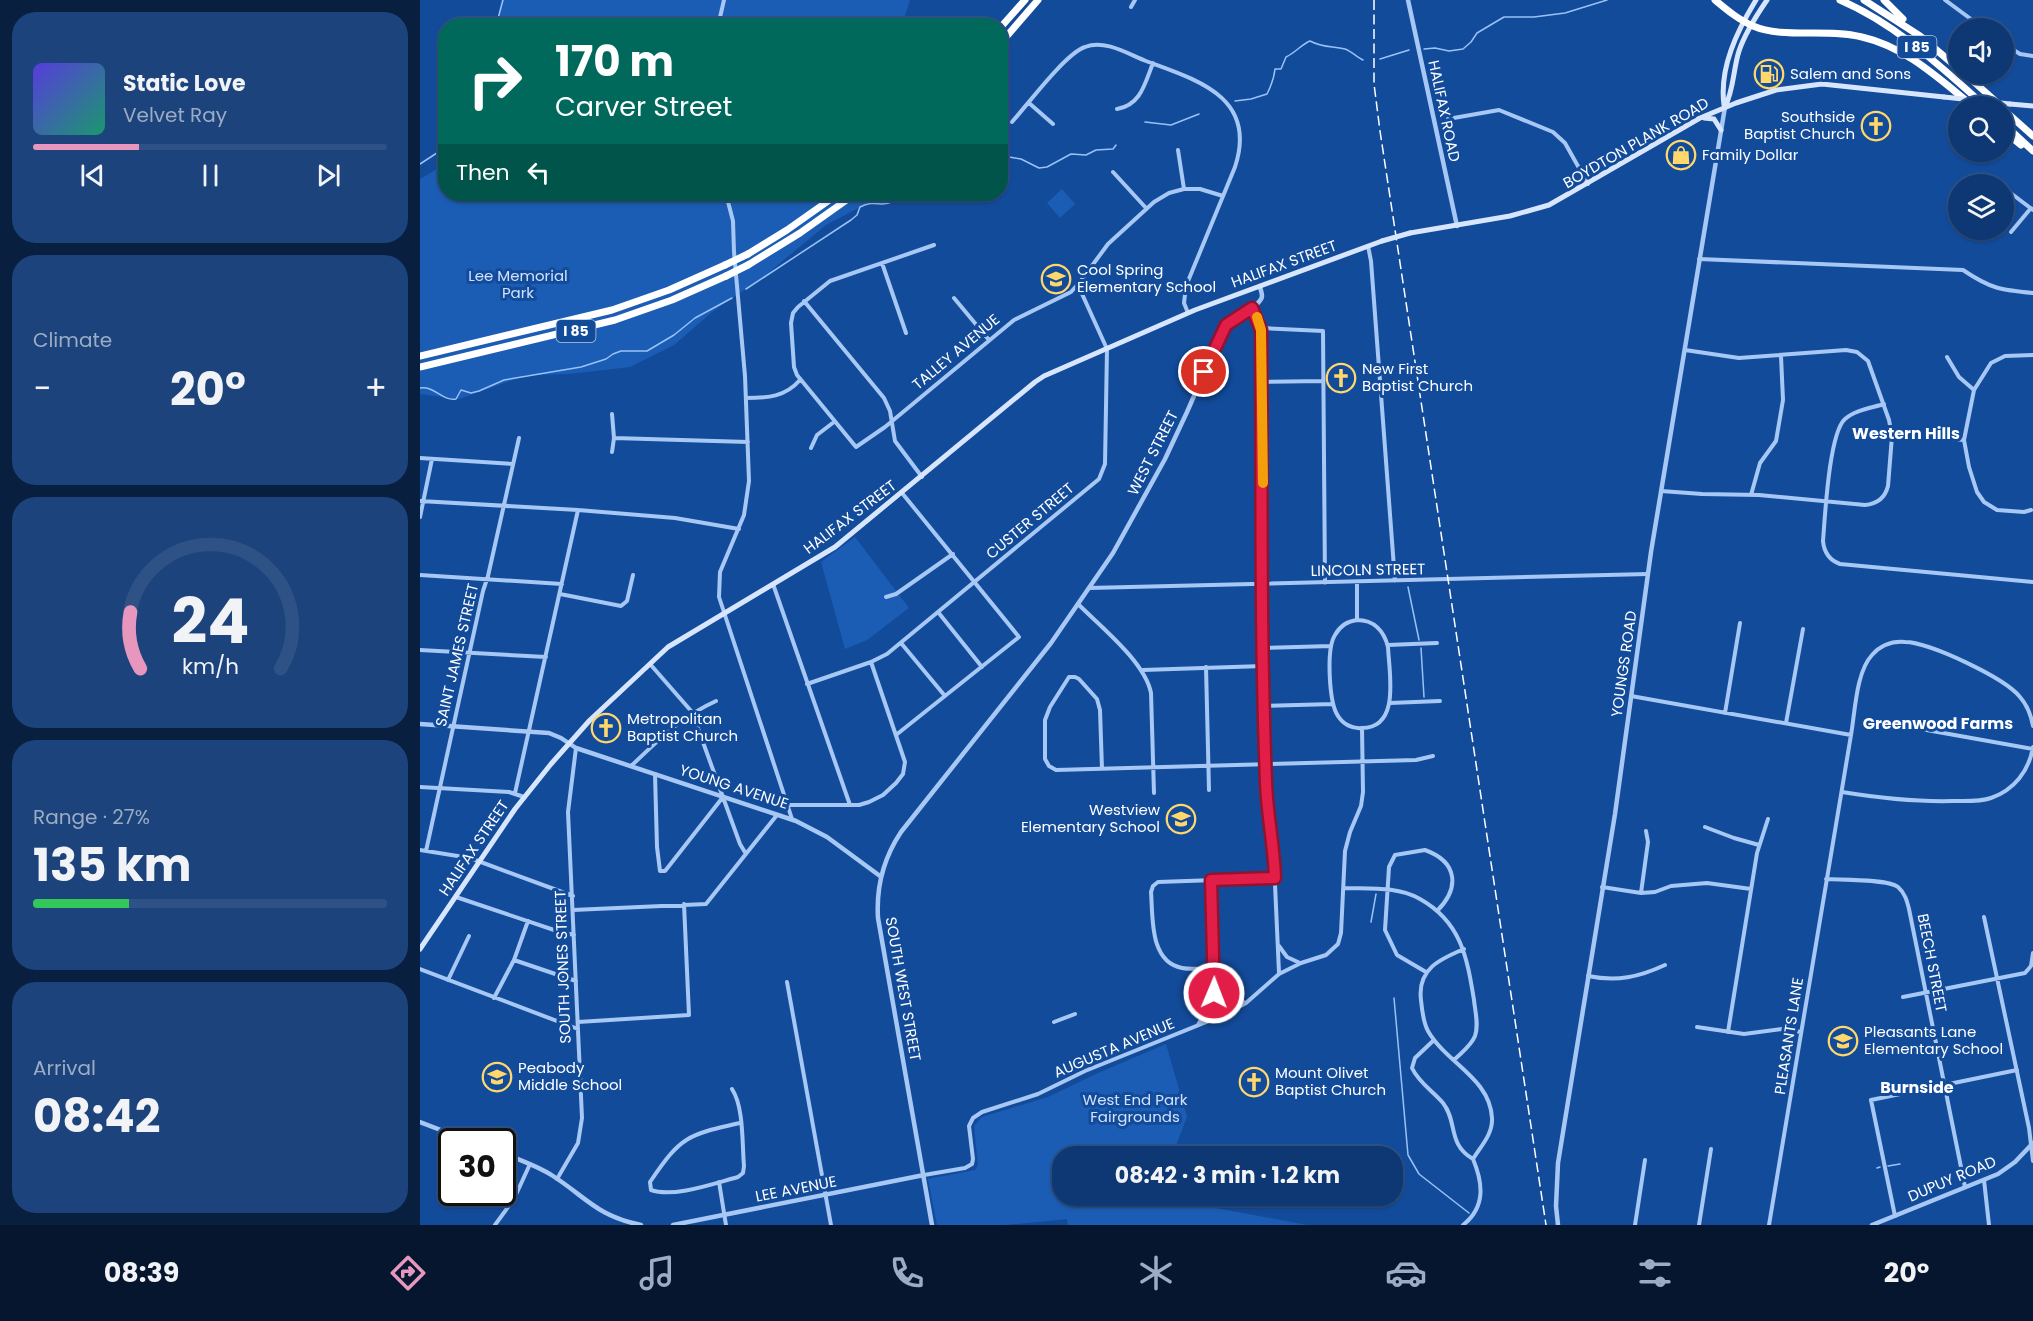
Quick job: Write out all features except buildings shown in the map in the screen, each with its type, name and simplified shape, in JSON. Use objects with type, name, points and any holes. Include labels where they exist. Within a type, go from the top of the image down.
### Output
[{"type":"highway","points":[[1008,19],[1025,0]]},
{"type":"highway","points":[[1008,35],[1038,0]]},
{"type":"highway","points":[[1716,0],[1743,21],[1769,30],[1841,33],[1872,39],[1913,60],[1960,96]]},
{"type":"highway","name":"I 85","points":[[1840,0],[1901,35],[1974,96]]},
{"type":"highway","name":"I 85","points":[[1864,0],[1920,36],[1948,60]]},
{"type":"highway","points":[[1884,0],[1920,36]]},
{"type":"highway","points":[[1976,84],[1990,96]]},
{"type":"highway","points":[[2014,119],[2033,136]]},
{"type":"highway","points":[[2014,134],[2033,153]]},
{"type":"highway","points":[[2014,139],[2033,153]]},
{"type":"highway","name":"I 85","points":[[420,356],[612,310],[669,290],[748,254],[829,201]]},
{"type":"highway","name":"I 85","points":[[420,367],[615,320],[672,300],[748,265],[800,233],[845,201]]},
{"type":"main road","points":[[1725,107],[1723,92],[1728,62],[1743,21],[1756,0]]},
{"type":"main road","points":[[1725,107],[1731,94],[1740,51],[1751,25],[1767,0]]},
{"type":"main road","name":"BOYDTON PLANK ROAD","points":[[1395,237],[1539,209],[1560,200],[1700,118],[1776,90],[1813,85],[2033,106]]},
{"type":"main road","points":[[1700,118],[1714,119],[1721,129]]},
{"type":"main road","name":"HALIFAX STREET","points":[[420,948],[524,797],[568,743],[678,639],[835,547],[1035,382],[1204,306],[1395,237]]},
{"type":"street","points":[[720,18],[724,0]]},
{"type":"street","points":[[1131,7],[1135,0]]},
{"type":"street","name":"HALIFAX ROAD","points":[[1408,0],[1457,226]]},
{"type":"street","points":[[1945,0],[1969,18]]},
{"type":"street","points":[[1012,122],[1066,60],[1083,47],[1103,45],[1153,63],[1213,89],[1231,110],[1239,134],[1239,151],[1235,167],[1186,286],[1184,303],[1188,313]]},
{"type":"street","points":[[2014,50],[2020,54],[2033,56]]},
{"type":"street","points":[[1117,109],[1135,102],[1153,63]]},
{"type":"street","points":[[1029,103],[1053,124]]},
{"type":"street","name":"YOUNGS ROAD","points":[[1558,1225],[1557,1163],[1602,887],[1661,491],[1725,107]]},
{"type":"street","points":[[1448,119],[1498,110],[1553,132],[1564,143],[1588,184]]},
{"type":"street","points":[[1178,150],[1184,189],[1200,189],[1223,196]]},
{"type":"street","points":[[1113,172],[1146,208]]},
{"type":"street","name":"TALLEY AVENUE","points":[[834,422],[855,447],[858,447],[1014,320],[1058,300],[1078,285],[1108,244],[1146,208],[1160,197],[1184,189]]},
{"type":"street","points":[[2014,196],[2032,209],[2014,229]]},
{"type":"street","points":[[728,201],[733,221],[746,398],[748,494],[739,529],[720,572],[718,589],[723,613],[792,819]]},
{"type":"street","points":[[811,448],[818,435],[834,422],[800,380],[794,367],[791,323],[793,313],[804,301],[830,281],[934,245]]},
{"type":"street","points":[[1368,246],[1373,283],[1395,581]]},
{"type":"street","points":[[1699,259],[1964,270],[1987,285],[2003,291],[2033,292]]},
{"type":"street","points":[[882,263],[906,333]]},
{"type":"street","name":"CUSTER STREET","points":[[807,684],[871,662],[887,654],[1103,474],[1107,348],[1078,285]]},
{"type":"street","points":[[1260,286],[1262,299],[1252,308],[1261,328],[1262,648],[1266,764],[1275,878],[1279,974]]},
{"type":"street","points":[[954,298],[989,340]]},
{"type":"street","points":[[804,301],[884,398],[890,411],[893,436],[898,447],[922,477]]},
{"type":"street","name":"WEST STREET","points":[[1078,604],[1117,546],[1157,474],[1223,330],[1231,321],[1252,308]]},
{"type":"street","points":[[1261,328],[1323,331],[1325,583]]},
{"type":"street","points":[[1661,491],[1871,504],[1882,498],[1888,486],[1892,434],[1884,404],[1865,357],[1857,352],[1846,350],[1781,356],[1731,357],[1685,350]]},
{"type":"street","points":[[2032,510],[2024,512],[1997,510],[1984,502],[1977,492],[1964,440],[1974,390],[1986,370],[1995,360],[2005,356],[2033,355]]},
{"type":"street","points":[[1752,495],[1760,464],[1776,441],[1783,400],[1781,356]]},
{"type":"street","points":[[1947,357],[1963,381],[1974,390]]},
{"type":"street","points":[[746,398],[777,396],[790,390],[800,380]]},
{"type":"street","points":[[1262,382],[1323,381]]},
{"type":"street","points":[[1884,404],[1849,415],[1838,428],[1823,546],[1829,557],[1836,562],[2033,582]]},
{"type":"street","points":[[612,414],[614,438],[612,452]]},
{"type":"street","points":[[1892,434],[1964,440]]},
{"type":"street","name":"SAINT JAMES STREET","points":[[426,851],[519,438]]},
{"type":"street","points":[[614,438],[748,442]]},
{"type":"street","points":[[420,458],[513,464]]},
{"type":"street","points":[[420,517],[432,459]]},
{"type":"street","points":[[896,735],[1019,635],[902,493]]},
{"type":"street","points":[[422,501],[675,518],[739,529]]},
{"type":"street","points":[[515,794],[578,510]]},
{"type":"street","points":[[886,597],[896,594],[953,554]]},
{"type":"street","name":"LINCOLN STREET","points":[[1089,588],[1648,574]]},
{"type":"street","points":[[420,575],[562,584]]},
{"type":"street","points":[[560,594],[621,606],[627,601],[633,575]]},
{"type":"street","points":[[1357,582],[1357,620]]},
{"type":"street","points":[[773,584],[850,805]]},
{"type":"street","points":[[1078,604],[1142,670],[1148,680],[1151,693],[1154,794]]},
{"type":"street","name":"SOUTH WEST STREET","points":[[932,1225],[878,918],[880,876],[888,855],[901,832],[1047,648],[1078,604]]},
{"type":"street","points":[[938,612],[982,667]]},
{"type":"street","points":[[1350,621],[1366,621],[1375,625],[1383,633],[1388,645],[1390,703],[1386,714],[1379,722],[1362,728],[1350,726],[1341,721],[1333,704],[1331,646],[1338,630],[1350,621]]},
{"type":"street","points":[[1725,713],[1740,623]]},
{"type":"street","points":[[1786,723],[1803,629]]},
{"type":"street","points":[[901,642],[945,696]]},
{"type":"street","points":[[1388,645],[1437,643]]},
{"type":"street","name":"PLEASANTS LANE","points":[[1769,1225],[1826,879],[1861,677],[1866,663],[1879,649],[1892,643],[1917,644],[1936,651],[2000,681],[2021,698],[2030,713],[2033,726]]},
{"type":"street","points":[[1262,648],[1331,646]]},
{"type":"street","points":[[420,650],[546,657]]},
{"type":"street","points":[[787,805],[865,804],[876,799],[900,779],[905,770],[905,762],[871,662]]},
{"type":"street","points":[[650,664],[692,712],[740,844],[747,854]]},
{"type":"street","points":[[1142,670],[1263,666]]},
{"type":"street","points":[[1206,668],[1209,790]]},
{"type":"street","points":[[1102,769],[1100,710],[1097,699],[1078,678],[1069,677],[1048,713],[1044,728],[1045,759],[1049,766],[1056,770],[1102,769],[1154,767],[1208,766],[1363,761],[1419,760],[1433,756]]},
{"type":"street","points":[[1631,696],[1851,735]]},
{"type":"street","points":[[631,766],[692,712],[716,701]]},
{"type":"street","points":[[1390,703],[1440,701]]},
{"type":"street","points":[[1264,706],[1333,704]]},
{"type":"street","name":"YOUNG AVENUE","points":[[420,724],[549,733],[576,748],[792,819],[828,837],[880,876]]},
{"type":"street","name":"AUGUSTA AVENUE","points":[[924,1175],[965,1168],[972,1164],[969,1126],[973,1118],[982,1112],[1038,1095],[1085,1071],[1226,1014],[1246,1003],[1279,974],[1301,963],[1326,956],[1338,944],[1341,933],[1347,842],[1363,798],[1362,728]]},
{"type":"street","points":[[1842,792],[1914,801],[1989,799],[2005,791],[2022,776],[2033,748],[1922,729]]},
{"type":"street","name":"SOUTH JONES STREET","points":[[557,1179],[575,1149],[582,1125],[568,804],[576,748]]},
{"type":"street","points":[[655,774],[659,869],[665,871],[724,797]]},
{"type":"street","points":[[420,787],[515,794],[524,797]]},
{"type":"street","points":[[573,910],[708,903],[778,814]]},
{"type":"street","points":[[1728,1032],[1759,845],[1768,819]]},
{"type":"street","points":[[1705,827],[1759,845]]},
{"type":"street","points":[[1641,893],[1648,842],[1646,831]]},
{"type":"street","points":[[420,850],[470,858],[573,896]]},
{"type":"street","points":[[1426,972],[1394,951],[1385,930],[1389,867],[1395,855],[1421,850],[1429,851],[1446,863],[1452,875],[1452,893],[1437,911]]},
{"type":"street","points":[[1215,968],[1178,967],[1169,962],[1160,952],[1156,942],[1151,892],[1155,884],[1275,878]]},
{"type":"street","name":"BEECH STREET","points":[[1826,879],[1887,882],[1899,888],[1903,893],[1909,909],[1965,1187]]},
{"type":"street","points":[[1197,1025],[1210,1003],[1215,987],[1211,880]]},
{"type":"street","points":[[1602,887],[1641,893],[1655,892],[1671,886],[1707,883],[1751,889]]},
{"type":"street","points":[[1343,888],[1387,890],[1410,894],[1437,911],[1454,931],[1464,949],[1477,1029],[1469,1045],[1454,1060]]},
{"type":"street","points":[[456,897],[574,935]]},
{"type":"street","points":[[578,1022],[689,1015],[684,904]]},
{"type":"street","points":[[1984,917],[2032,1144],[2033,1161]]},
{"type":"street","points":[[494,998],[514,960],[528,921]]},
{"type":"street","points":[[448,980],[470,936]]},
{"type":"street","points":[[1278,944],[1287,957],[1301,963]]},
{"type":"street","points":[[1464,949],[1441,958],[1426,972],[1421,983],[1420,996],[1425,1024],[1434,1040],[1482,1089],[1491,1108],[1491,1130],[1473,1159]]},
{"type":"street","points":[[1903,997],[2028,971],[2033,953]]},
{"type":"street","points":[[514,960],[576,981]]},
{"type":"street","points":[[1588,976],[1611,979],[1628,978],[1645,974],[1665,965]]},
{"type":"street","points":[[420,969],[578,1029]]},
{"type":"street","points":[[787,982],[831,1225]]},
{"type":"street","points":[[1215,987],[1230,997],[1246,1003]]},
{"type":"street","points":[[1054,1023],[1075,1014]]},
{"type":"street","points":[[1696,1027],[1744,1034],[1782,1029],[1802,1032]]},
{"type":"street","points":[[1434,1040],[1415,1059],[1412,1068],[1415,1075],[1443,1103],[1450,1114],[1456,1142],[1463,1153],[1473,1159],[1479,1175],[1480,1197],[1473,1216],[1463,1225]]},
{"type":"street","points":[[1895,1216],[1871,1100],[2017,1070]]},
{"type":"street","points":[[732,1089],[737,1098],[740,1124],[744,1170],[738,1177],[679,1191],[651,1190],[650,1182],[677,1146],[701,1133],[740,1124]]},
{"type":"street","points":[[420,1122],[438,1129]]},
{"type":"street","name":"DUPUY ROAD","points":[[1872,1225],[1998,1174],[2015,1162],[2032,1144]]},
{"type":"street","points":[[1699,1225],[1711,1149]]},
{"type":"street","points":[[516,1158],[557,1179],[617,1222],[641,1225]]},
{"type":"street","points":[[1635,1225],[1645,1160]]},
{"type":"street","points":[[495,1225],[514,1199],[530,1164]]},
{"type":"street","name":"LEE AVENUE","points":[[673,1225],[924,1175]]},
{"type":"street","points":[[1984,1179],[1989,1225]]},
{"type":"street","points":[[719,1182],[726,1225]]},
{"type":"green space","points":[[501,0],[910,0],[904,18],[498,18]]},
{"type":"green space","name":"Lee Memorial Park","points":[[438,168],[438,201],[872,201],[826,225],[762,278],[712,312],[674,345],[630,367],[569,374],[527,375],[459,399],[420,394],[420,179]]},
{"type":"green space","points":[[1062,189],[1075,204],[1060,218],[1047,203]]},
{"type":"green space","points":[[855,537],[909,608],[867,640],[845,649],[821,562]]},
{"type":"green space","name":"West End Park Fairgrounds","points":[[1166,1044],[1187,1117],[1176,1146],[1052,1146],[1052,1206],[1205,1206],[1307,1225],[1068,1225],[1067,1219],[1005,1225],[937,1225],[928,1179],[975,1170],[978,1165],[974,1126],[982,1117],[1048,1097]]},
{"type":"waterway","points":[[498,18],[503,0]]},
{"type":"waterway","points":[[1424,49],[1435,48],[1449,51],[1463,49],[1477,33],[1504,17],[1534,17],[1565,13],[1607,0]]},
{"type":"waterway","points":[[1235,101],[1267,94],[1275,69],[1281,69],[1286,57],[1310,41],[1323,46],[1345,49],[1363,60]]},
{"type":"waterway","points":[[1380,59],[1409,50]]},
{"type":"waterway","points":[[1145,122],[1171,125],[1199,114]]},
{"type":"waterway","points":[[1008,157],[1021,159],[1039,168],[1047,167],[1071,154],[1086,155],[1096,150],[1113,149],[1116,145]]},
{"type":"waterway","points":[[420,164],[438,152]]},
{"type":"waterway","points":[[746,289],[851,220],[857,215],[860,207],[866,204],[885,204],[894,201]]},
{"type":"waterway","points":[[420,388],[430,389],[446,398],[456,399],[461,390],[471,393],[504,380],[581,367],[606,359],[621,351],[647,351],[674,335],[695,318],[732,298]]},
{"type":"waterway","points":[[1408,587],[1419,640]]},
{"type":"waterway","points":[[1421,648],[1424,697]]},
{"type":"waterway","points":[[1371,922],[1376,894]]},
{"type":"waterway","points":[[1394,998],[1408,1155],[1419,1174],[1469,1213]]},
{"type":"waterway","points":[[1888,1166],[1900,1164]]},
{"type":"railway","points":[[1374,0],[1374,84],[1380,131],[1546,1225]]},
{"type":"slow traffic","points":[[1257,317],[1261,330],[1263,483]]},
{"type":"place","name":"Salem and Sons","points":[[1769,74]]},
{"type":"place","name":"Southside Baptist Church","points":[[1876,126]]},
{"type":"place","name":"Family Dollar","points":[[1681,155]]},
{"type":"place","name":"Cool Spring Elementary School","points":[[1056,279]]},
{"type":"place","name":"New First Baptist Church","points":[[1341,378]]},
{"type":"place","name":"Metropolitan Baptist Church","points":[[606,728]]},
{"type":"place","name":"Westview Elementary School","points":[[1181,819]]},
{"type":"place","name":"Pleasants Lane Elementary School","points":[[1843,1041]]},
{"type":"place","name":"Peabody Middle School","points":[[497,1077]]},
{"type":"place","name":"Mount Olivet Baptist Church","points":[[1254,1082]]},
{"type":"district","name":"Western Hills","points":[[1906,433]]},
{"type":"district","name":"Greenwood Farms","points":[[1938,723]]},
{"type":"district","name":"Burnside","points":[[1917,1087]]},
{"type":"route","points":[[1204,372],[1226,325],[1252,308],[1261,330],[1262,648],[1266,784],[1273,834],[1275,878],[1211,880],[1214,993]]}]
